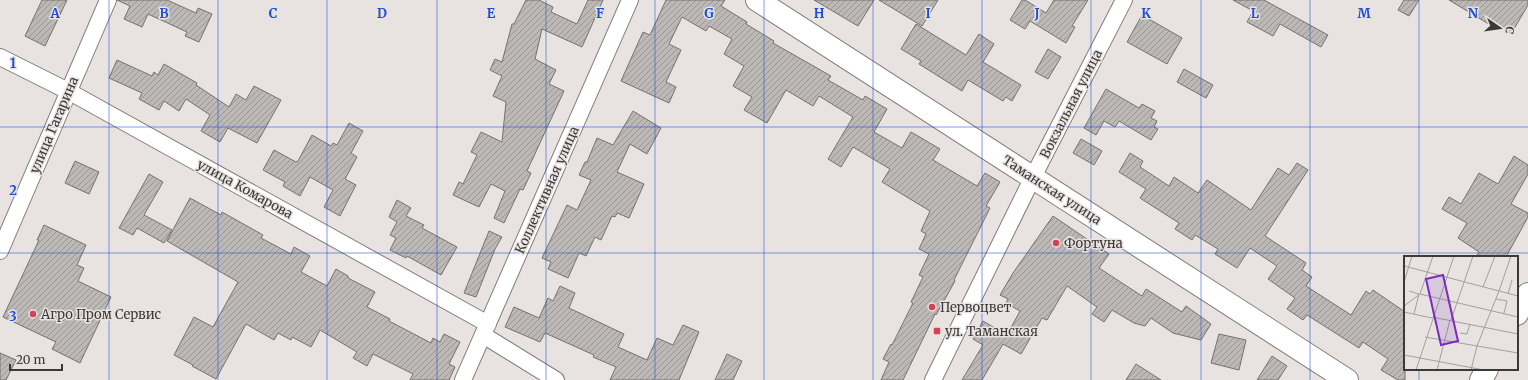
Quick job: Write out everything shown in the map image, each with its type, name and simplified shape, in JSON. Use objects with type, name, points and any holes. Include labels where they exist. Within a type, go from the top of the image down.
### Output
[{"type":"street","name":"улица Гагарина","points":[[0,251],[108,0]]},
{"type":"street","name":"Коллективная улица","points":[[463,380],[630,0]]},
{"type":"street","name":"Таманская улица","points":[[757,0],[1347,380]]},
{"type":"street","name":"Вокзальная улица","points":[[933,380],[1033,177],[1124,0]]},
{"type":"street","name":"улица Комарова","points":[[0,57],[68,91],[486,330],[556,380]]},
{"type":"street","points":[[1518,312],[1528,294]]},
{"type":"street","points":[[1481,380],[1486,370]]},
{"type":"building","points":[[42,0],[67,0],[45,46],[25,36]]},
{"type":"building","points":[[117,0],[167,0],[196,13],[198,8],[212,14],[199,42],[185,36],[187,32],[148,14],[142,27],[124,19],[130,6]]},
{"type":"building","points":[[526,0],[539,0],[553,7],[551,12],[577,24],[588,0],[603,0],[582,47],[542,29],[535,59],[556,70],[549,84],[564,91],[527,171],[531,173],[523,190],[520,189],[504,223],[494,218],[505,191],[491,184],[479,207],[453,195],[459,182],[463,184],[477,155],[471,152],[481,132],[502,142],[506,102],[493,96],[502,76],[490,70],[495,59],[502,62],[512,24],[514,24]]},
{"type":"building","points":[[666,0],[725,0],[721,6],[747,22],[746,24],[774,41],[773,43],[831,76],[828,80],[863,100],[865,96],[887,109],[874,132],[902,148],[911,132],[940,149],[933,160],[977,186],[985,173],[1000,182],[986,206],[990,208],[954,280],[955,281],[936,315],[935,314],[903,380],[881,380],[889,362],[883,359],[891,344],[892,345],[913,303],[911,302],[923,277],[919,275],[929,254],[919,249],[926,234],[921,231],[930,211],[882,182],[890,169],[853,147],[841,167],[828,159],[853,117],[819,96],[813,106],[786,90],[767,123],[744,110],[752,97],[733,86],[744,66],[724,54],[732,39],[709,26],[706,31],[682,17],[669,44],[681,50],[666,82],[676,87],[669,103],[621,81],[643,32],[650,35]]},
{"type":"building","points":[[814,0],[874,0],[858,26]]},
{"type":"building","points":[[879,0],[938,0],[922,26]]},
{"type":"building","points":[[1022,0],[1025,0],[1046,13],[1054,0],[1088,0],[1072,26],[1075,27],[1066,43],[1030,21],[1025,29],[1010,20]]},
{"type":"building","points":[[1233,0],[1264,0],[1328,35],[1321,47],[1280,24],[1273,36],[1247,22],[1253,11]]},
{"type":"building","points":[[1404,0],[1419,0],[1409,16],[1398,10]]},
{"type":"building","points":[[1449,0],[1528,0],[1528,5],[1511,34],[1494,23],[1492,26]]},
{"type":"building","points":[[1142,15],[1182,38],[1167,64],[1127,42]]},
{"type":"building","points":[[916,24],[966,55],[979,34],[994,44],[983,62],[1021,85],[1012,101],[1006,97],[1003,101],[968,80],[962,91],[919,64],[921,61],[901,49]]},
{"type":"building","points":[[1048,49],[1061,57],[1048,79],[1035,72]]},
{"type":"building","points":[[117,60],[152,76],[154,72],[158,75],[164,64],[197,83],[196,85],[229,107],[236,94],[246,100],[254,86],[281,100],[257,143],[228,128],[220,142],[201,131],[210,115],[186,99],[179,111],[164,101],[159,110],[139,99],[142,93],[109,78]]},
{"type":"building","points":[[1184,69],[1213,85],[1206,98],[1177,82]]},
{"type":"building","points":[[1106,89],[1139,108],[1142,104],[1155,111],[1151,118],[1157,121],[1154,127],[1158,129],[1151,140],[1119,121],[1115,127],[1104,121],[1096,135],[1084,128]]},
{"type":"building","points":[[633,111],[661,128],[647,154],[630,144],[617,172],[644,184],[629,218],[617,213],[615,217],[612,216],[601,240],[595,237],[586,256],[579,253],[568,278],[548,269],[551,262],[542,258],[567,205],[577,210],[591,180],[579,175],[585,162],[587,162],[597,138],[613,145]]},
{"type":"building","points":[[349,123],[363,131],[351,153],[357,157],[345,179],[356,185],[340,216],[324,207],[333,190],[310,177],[300,196],[283,186],[285,182],[263,170],[274,150],[296,162],[298,161],[312,135],[331,146],[333,143],[337,145]]},
{"type":"building","points":[[1081,139],[1102,151],[1094,165],[1073,153]]},
{"type":"building","points":[[1130,153],[1143,161],[1140,167],[1169,186],[1174,177],[1198,193],[1207,180],[1251,210],[1278,168],[1289,175],[1297,163],[1308,170],[1265,236],[1306,263],[1302,270],[1312,277],[1306,286],[1351,315],[1366,291],[1370,294],[1373,290],[1404,311],[1405,380],[1398,380],[1381,370],[1388,359],[1363,342],[1359,348],[1307,315],[1303,320],[1287,309],[1295,298],[1268,279],[1277,266],[1250,248],[1237,268],[1215,254],[1218,249],[1195,235],[1192,240],[1175,229],[1179,223],[1140,198],[1146,189],[1119,172]]},
{"type":"building","points":[[1514,156],[1528,165],[1528,174],[1511,204],[1528,213],[1528,217],[1507,256],[1477,256],[1479,252],[1458,238],[1467,223],[1442,209],[1449,197],[1461,204],[1479,173],[1498,184]]},
{"type":"building","points":[[75,161],[99,172],[89,194],[65,183]]},
{"type":"building","points":[[149,174],[163,182],[144,215],[172,230],[164,243],[137,228],[133,235],[119,228]]},
{"type":"building","points":[[190,198],[221,215],[222,212],[263,235],[261,238],[291,254],[294,247],[310,256],[301,272],[327,286],[336,269],[348,276],[348,278],[375,292],[367,307],[390,319],[389,321],[431,343],[433,338],[440,342],[444,334],[460,342],[449,364],[455,367],[449,380],[410,380],[413,374],[373,354],[367,366],[353,358],[357,352],[320,330],[311,347],[292,337],[291,340],[278,333],[274,340],[246,324],[216,379],[174,355],[194,317],[213,327],[238,282],[167,241]]},
{"type":"building","points":[[397,200],[411,208],[406,216],[424,225],[422,228],[457,247],[441,275],[407,256],[406,258],[390,250],[396,238],[390,235],[397,222],[389,217]]},
{"type":"building","points":[[1053,216],[1109,254],[1099,268],[1142,296],[1146,289],[1182,312],[1186,306],[1211,324],[1201,340],[1173,333],[1151,318],[1145,326],[1134,323],[1112,310],[1104,322],[1092,314],[1097,307],[1067,286],[1047,320],[1042,318],[1021,354],[1003,344],[982,380],[962,380],[983,345],[973,339],[983,321],[1007,335],[1020,311],[1006,303],[1008,299],[1000,295],[1013,273]]},
{"type":"building","points":[[44,225],[86,245],[77,265],[84,268],[78,281],[111,297],[80,363],[52,349],[56,342],[3,317],[39,240],[37,240]]},
{"type":"building","points":[[489,231],[502,237],[495,249],[476,297],[464,293]]},
{"type":"building","points":[[560,286],[575,293],[569,308],[624,334],[618,347],[647,360],[657,338],[673,345],[683,325],[699,332],[679,380],[610,380],[616,367],[593,357],[594,355],[545,333],[540,342],[505,327],[514,307],[539,318],[548,298],[553,301]]},
{"type":"building","points":[[1219,334],[1246,340],[1239,370],[1211,363]]},
{"type":"building","points":[[0,353],[16,360],[6,380],[0,380]]},
{"type":"building","points":[[727,354],[742,361],[733,380],[715,380]]},
{"type":"building","points":[[1272,356],[1287,366],[1278,380],[1257,380]]},
{"type":"building","points":[[1136,364],[1161,380],[1126,380]]},
{"type":"place","name":"Фортуна","points":[[1056,243]]},
{"type":"place","name":"Первоцвет","points":[[932,307]]},
{"type":"place","name":"Агро Пром Сервис","points":[[33,314]]},
{"type":"place","name":"ул. Таманская","points":[[937,331]]}]
